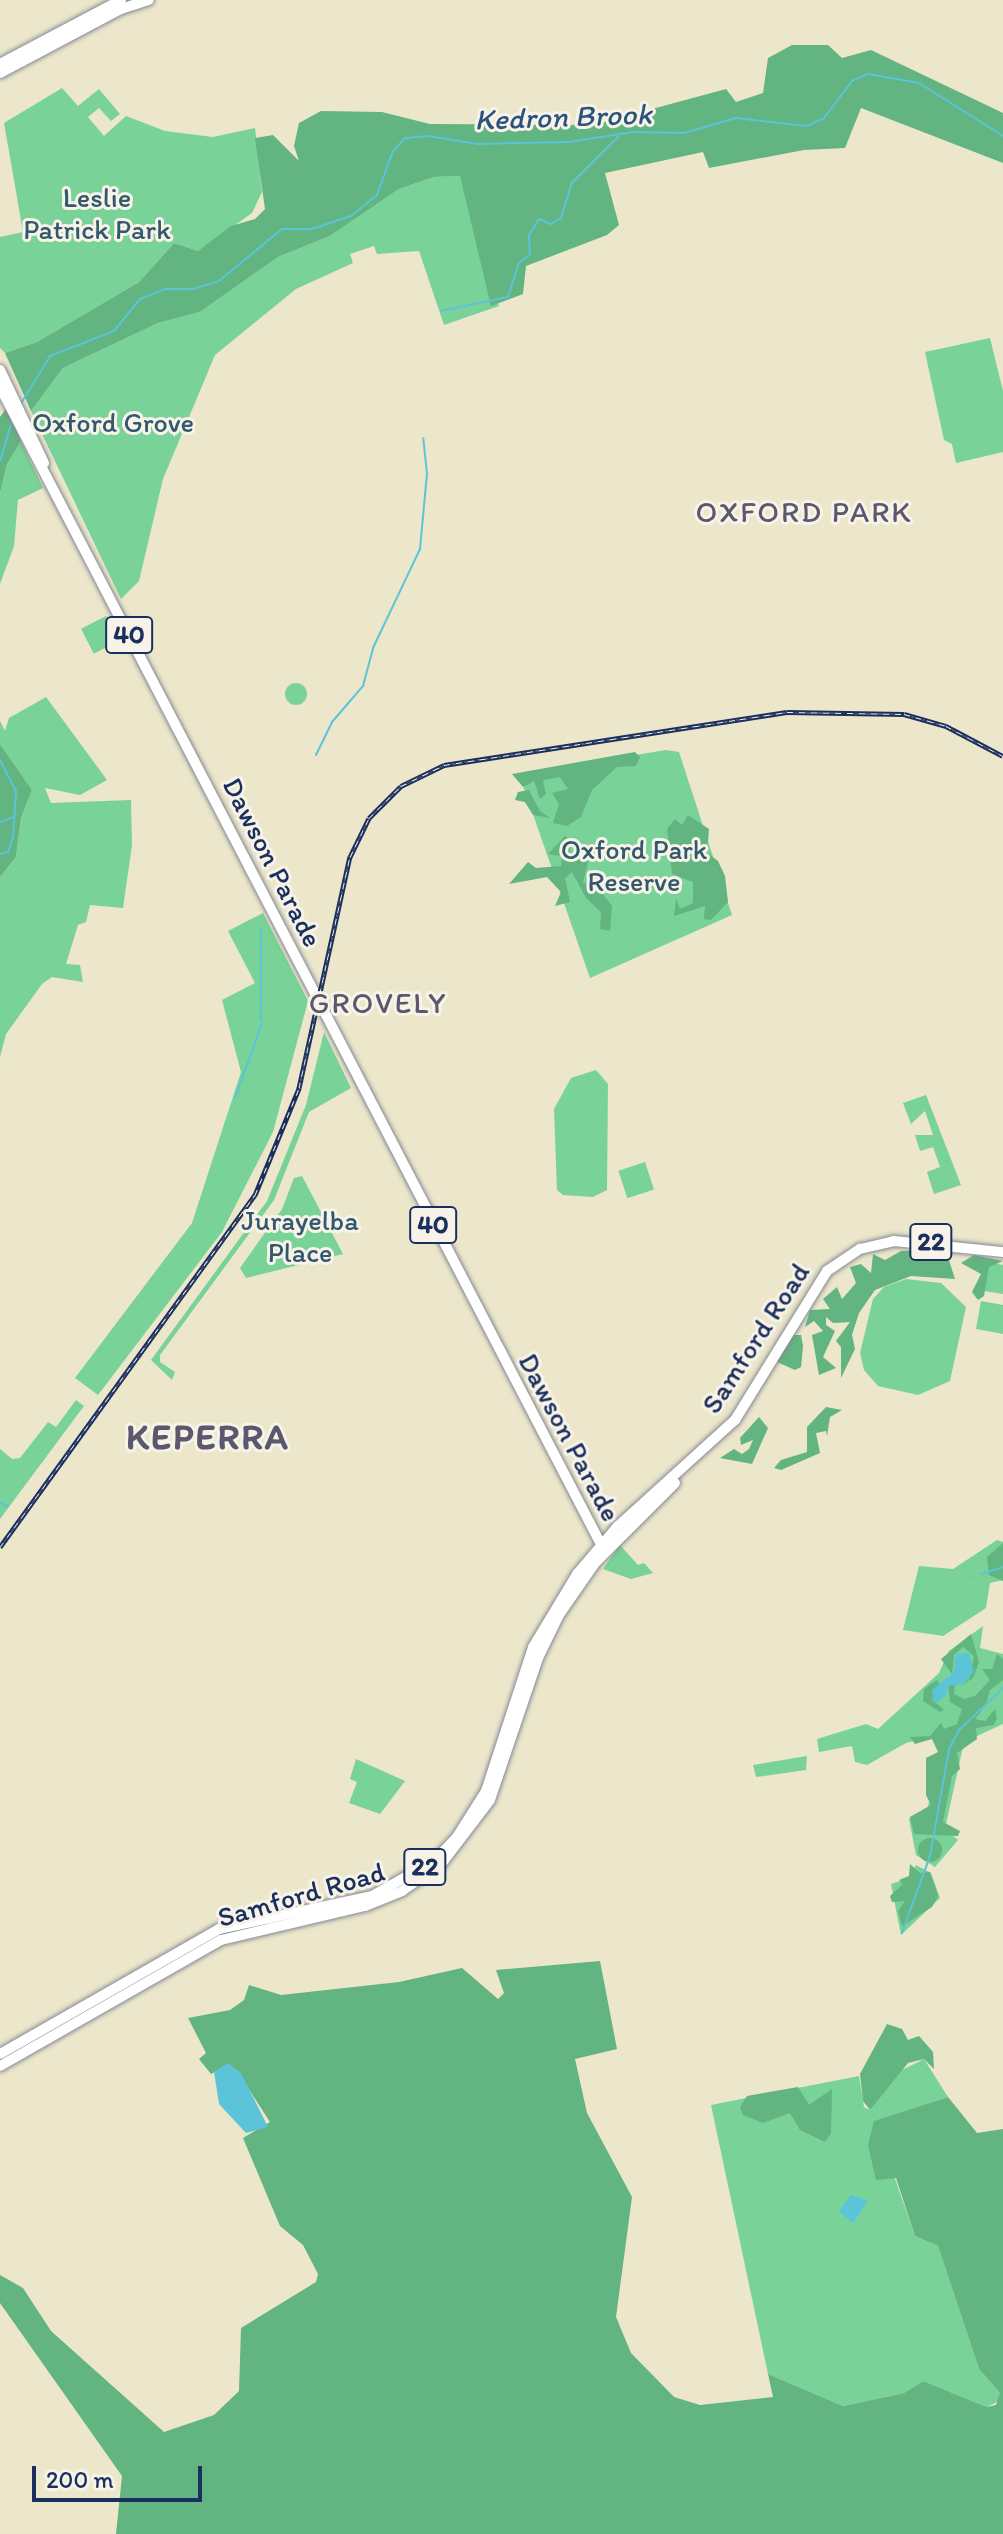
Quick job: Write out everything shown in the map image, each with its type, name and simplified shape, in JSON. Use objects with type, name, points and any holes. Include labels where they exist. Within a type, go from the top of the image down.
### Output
[{"type":"main road","points":[[0,64],[121,0]]},
{"type":"main road","points":[[0,73],[121,9],[149,0]]},
{"type":"main road","name":"Dawson Parade","points":[[0,370],[5,391],[54,491],[602,1548]]},
{"type":"main road","name":"Samford Road","points":[[0,2054],[219,1929],[372,1896],[434,1861],[481,1801],[533,1647],[602,1548],[741,1412],[809,1295],[843,1259],[894,1241],[1003,1252]]},
{"type":"main road","name":"Samford Road","points":[[0,2066],[221,1940],[365,1906],[402,1891],[442,1863],[490,1800],[541,1650],[602,1548]]},
{"type":"green space","points":[[792,45],[828,45],[842,58],[871,50],[1003,113],[1003,163],[861,108],[845,148],[804,150],[709,168],[703,152],[605,173],[619,225],[607,235],[526,266],[523,294],[491,306],[460,176],[434,177],[399,189],[330,236],[278,257],[200,312],[158,323],[63,368],[31,411],[5,353],[37,342],[139,282],[174,243],[198,251],[231,226],[255,219],[265,209],[255,138],[273,135],[299,161],[294,146],[299,123],[321,111],[382,112],[430,124],[593,125],[726,89],[736,102],[763,93],[768,58]]},
{"type":"green space","name":"Leslie Patrick Park","points":[[62,88],[78,106],[99,89],[120,114],[111,121],[99,108],[88,117],[104,136],[126,116],[165,131],[213,137],[255,128],[262,192],[252,213],[198,251],[174,243],[139,282],[37,342],[5,353],[0,348],[0,237],[23,232],[4,123]]},
{"type":"green space","name":"Oxford Grove","points":[[460,176],[499,306],[444,325],[419,251],[377,254],[374,246],[350,254],[353,263],[296,289],[215,355],[163,479],[139,581],[121,599],[31,411],[63,368],[158,323],[200,312],[278,257],[330,236],[399,189],[434,177]]},
{"type":"green space","points":[[990,338],[1003,391],[1003,452],[956,463],[952,444],[944,440],[925,352]]},
{"type":"green space","points":[[6,409],[21,441],[7,464],[0,493],[0,417]]},
{"type":"green space","points":[[21,441],[43,488],[18,500],[14,546],[0,584],[0,493],[7,464]]},
{"type":"green space","points":[[106,616],[119,641],[94,654],[81,629]]},
{"type":"green space","points":[[296,683],[304,686],[307,694],[304,702],[296,705],[288,702],[285,694],[288,686]]},
{"type":"green space","points":[[46,697],[107,780],[80,795],[45,788],[51,803],[131,800],[132,845],[123,908],[90,905],[86,922],[78,925],[66,964],[80,965],[83,982],[52,977],[42,984],[6,1034],[0,1057],[0,877],[16,857],[21,818],[32,790],[0,744],[0,721],[5,731],[9,718]]},
{"type":"green space","points":[[0,744],[32,790],[21,818],[16,857],[0,877]]},
{"type":"green space","name":"Oxford Park Reserve","points":[[666,750],[679,752],[732,915],[590,978],[519,774]]},
{"type":"green space","points":[[635,752],[640,757],[636,766],[617,767],[592,790],[581,817],[567,826],[553,823],[559,804],[552,793],[568,789],[560,777],[543,780],[546,794],[540,799],[534,781],[523,787],[512,774]]},
{"type":"green space","points":[[529,790],[540,811],[550,818],[533,815],[525,802],[515,800],[518,792]]},
{"type":"green space","points":[[688,815],[709,829],[708,843],[698,846],[718,861],[725,876],[728,902],[711,920],[704,919],[705,906],[674,916],[676,899],[680,909],[693,903],[693,882],[672,874],[667,829],[675,819],[682,825]]},
{"type":"green space","points":[[565,836],[570,840],[570,863],[584,854],[589,858],[583,883],[588,884],[597,870],[607,879],[602,893],[612,906],[610,931],[600,929],[601,912],[586,898],[572,872],[565,878],[570,902],[555,906],[561,892],[547,877],[509,884],[528,862],[536,868],[561,866],[562,856],[548,854]]},
{"type":"green space","points":[[263,913],[308,1001],[273,1132],[222,1232],[98,1395],[75,1378],[192,1223],[241,1072],[222,1000],[255,983],[228,931]]},
{"type":"green space","points":[[324,1032],[351,1088],[309,1112],[274,1200],[160,1355],[160,1362],[175,1372],[172,1380],[151,1360],[267,1201],[306,1105]]},
{"type":"green space","points":[[596,1070],[608,1084],[607,1190],[593,1197],[563,1195],[557,1190],[554,1109],[571,1078]]},
{"type":"green space","points":[[926,1095],[961,1185],[934,1194],[927,1172],[940,1167],[933,1147],[920,1151],[915,1135],[933,1135],[925,1111],[911,1124],[903,1103]]},
{"type":"green space","points":[[645,1162],[654,1190],[627,1198],[618,1171]]},
{"type":"green space","name":"Jurayelba Place","points":[[302,1176],[343,1254],[246,1278],[240,1268],[282,1209],[294,1178]]},
{"type":"green space","points":[[934,1250],[948,1257],[955,1279],[911,1276],[875,1290],[859,1313],[852,1335],[855,1349],[841,1378],[841,1347],[836,1341],[850,1322],[833,1323],[826,1317],[826,1325],[835,1331],[823,1357],[836,1368],[819,1375],[812,1335],[823,1331],[814,1321],[805,1327],[810,1310],[830,1309],[823,1299],[837,1287],[842,1299],[856,1283],[850,1267],[861,1264],[871,1273],[873,1254],[885,1260],[901,1251]]},
{"type":"green space","points":[[974,1255],[1003,1261],[989,1267],[984,1296],[978,1300],[972,1292],[981,1274],[961,1263]]},
{"type":"green space","points":[[989,1262],[1003,1265],[1003,1294],[984,1291]]},
{"type":"green space","points":[[906,1279],[941,1283],[966,1307],[950,1381],[918,1395],[878,1386],[864,1370],[860,1353],[873,1299],[884,1287]]},
{"type":"green space","points":[[981,1301],[1003,1305],[1003,1334],[976,1329]]},
{"type":"green space","points":[[793,1335],[801,1335],[803,1346],[801,1367],[795,1370],[777,1362]]},
{"type":"green space","points":[[76,1400],[84,1406],[0,1519],[0,1449],[12,1459],[20,1458],[48,1422],[56,1427]]},
{"type":"green space","points":[[826,1407],[842,1410],[830,1417],[827,1436],[826,1431],[816,1433],[820,1453],[781,1470],[774,1468],[781,1460],[807,1452],[807,1427]]},
{"type":"green space","points":[[759,1417],[768,1428],[752,1464],[720,1458],[734,1449],[742,1454],[749,1449],[753,1440],[741,1445],[740,1438]]},
{"type":"green space","points":[[997,1540],[1003,1542],[1003,1580],[990,1583],[986,1608],[943,1636],[903,1630],[919,1566],[953,1569]]},
{"type":"green space","points":[[1003,1543],[1003,1581],[989,1575],[987,1557]]},
{"type":"green space","points":[[620,1545],[638,1565],[644,1563],[653,1573],[631,1579],[603,1569]]},
{"type":"green space","points":[[983,1626],[980,1648],[1003,1654],[1003,1724],[964,1742],[945,1829],[958,1840],[935,1867],[916,1855],[909,1819],[927,1811],[943,1734],[906,1743],[867,1765],[855,1762],[852,1746],[819,1752],[817,1739],[866,1724],[878,1729],[939,1673],[949,1651]]},
{"type":"green space","points":[[971,1634],[979,1662],[973,1678],[959,1687],[969,1679],[974,1656],[963,1647],[954,1655],[952,1674],[941,1659]]},
{"type":"green space","points":[[997,1654],[1003,1659],[1003,1680],[990,1690],[986,1705],[975,1719],[985,1721],[995,1709],[997,1718],[994,1725],[976,1728],[977,1739],[957,1753],[960,1769],[952,1776],[943,1822],[960,1831],[958,1836],[914,1834],[910,1817],[931,1805],[926,1795],[926,1758],[938,1752],[932,1739],[915,1744],[910,1737],[930,1736],[941,1723],[944,1729],[957,1724],[962,1709],[950,1702],[948,1685],[955,1683],[954,1694],[964,1699],[975,1696],[990,1680],[982,1669],[992,1669]]},
{"type":"green space","points":[[937,1680],[941,1687],[932,1699],[944,1710],[940,1712],[923,1701],[924,1689]]},
{"type":"green space","points":[[807,1756],[806,1770],[756,1777],[753,1765]]},
{"type":"green space","points":[[356,1759],[405,1781],[380,1814],[349,1803],[357,1782],[350,1779]]},
{"type":"green space","points":[[930,1838],[938,1842],[942,1850],[938,1858],[930,1862],[922,1858],[918,1850],[922,1842]]},
{"type":"green space","points":[[910,1864],[920,1873],[930,1872],[938,1896],[932,1907],[902,1926],[898,1911],[905,1901],[892,1902],[890,1896],[903,1884],[899,1880],[909,1876]]},
{"type":"green space","points":[[916,1865],[931,1873],[940,1898],[901,1935],[891,1884],[909,1878]]},
{"type":"green space","points":[[600,1961],[617,2049],[575,2059],[587,2113],[632,2197],[616,2317],[631,2353],[674,2397],[700,2405],[773,2397],[768,2374],[843,2406],[904,2393],[923,2381],[987,2407],[996,2405],[1000,2393],[979,2369],[938,2246],[915,2236],[896,2178],[876,2180],[868,2145],[874,2121],[948,2097],[977,2133],[1003,2129],[1003,2534],[116,2534],[122,2476],[0,2303],[0,2275],[23,2288],[51,2331],[164,2432],[214,2415],[239,2391],[241,2328],[316,2282],[318,2274],[303,2245],[280,2226],[243,2138],[270,2122],[250,2091],[224,2067],[211,2074],[199,2059],[206,2053],[188,2018],[230,2010],[244,2000],[249,1985],[281,1995],[399,1982],[462,1968],[498,1999],[504,1993],[496,1970]]},
{"type":"green space","points":[[887,2024],[902,2029],[908,2040],[919,2036],[933,2052],[934,2069],[924,2059],[908,2063],[870,2110],[863,2101],[860,2074]]},
{"type":"green space","points":[[924,2059],[948,2097],[875,2121],[915,2236],[938,2246],[979,2369],[1000,2393],[999,2401],[987,2407],[923,2381],[904,2393],[843,2406],[768,2374],[711,2105],[859,2076],[864,2107],[870,2110],[896,2073]]},
{"type":"green space","points":[[798,2087],[809,2105],[832,2089],[831,2133],[825,2142],[800,2130],[790,2113],[763,2123],[743,2115],[740,2107],[747,2096]]},
{"type":"water","points":[[969,1653],[974,1672],[964,1683],[949,1686],[945,1697],[934,1703],[932,1690],[954,1672],[956,1654]]},
{"type":"water","points":[[228,2063],[241,2073],[268,2127],[246,2133],[219,2104],[214,2072]]},
{"type":"water","points":[[851,2195],[868,2201],[853,2223],[839,2211]]},
{"type":"waterway","name":"Kedron Brook","points":[[20,405],[50,356],[114,331],[140,299],[165,289],[193,289],[219,281],[282,229],[312,229],[351,216],[377,195],[393,151],[405,138],[428,136],[477,144],[569,142],[633,132],[684,133],[736,118],[807,126],[824,118],[852,81],[868,74],[919,83],[1003,136]]},
{"type":"waterway","points":[[441,311],[508,297],[519,263],[530,254],[529,235],[539,219],[551,224],[561,218],[572,183],[619,136]]},
{"type":"waterway","name":"Kedron Brook","points":[[0,461],[12,421]]},
{"type":"waterway","points":[[316,755],[332,722],[363,686],[373,648],[420,549],[427,474],[423,438]]},
{"type":"waterway","name":"Kedron Brook","points":[[0,760],[16,792],[13,837],[8,852],[0,854]]},
{"type":"waterway","name":"Kedron Brook","points":[[0,822],[14,817]]},
{"type":"waterway","points":[[261,930],[261,1021]]},
{"type":"waterway","points":[[235,1098],[261,1026]]},
{"type":"waterway","points":[[0,1502],[8,1507]]},
{"type":"waterway","points":[[982,1574],[1003,1567]]},
{"type":"waterway","points":[[902,1933],[930,1856],[949,1749],[959,1730],[1003,1688]]},
{"type":"railway","points":[[0,1547],[255,1195],[299,1088],[350,857],[369,818],[401,786],[444,765],[787,712],[904,714],[946,726],[1003,756]]},
{"type":"district","name":"OXFORD PARK","points":[[804,512]]},
{"type":"district","name":"GROVELY","points":[[378,1003]]},
{"type":"district","name":"KEPERRA","points":[[208,1437]]}]
